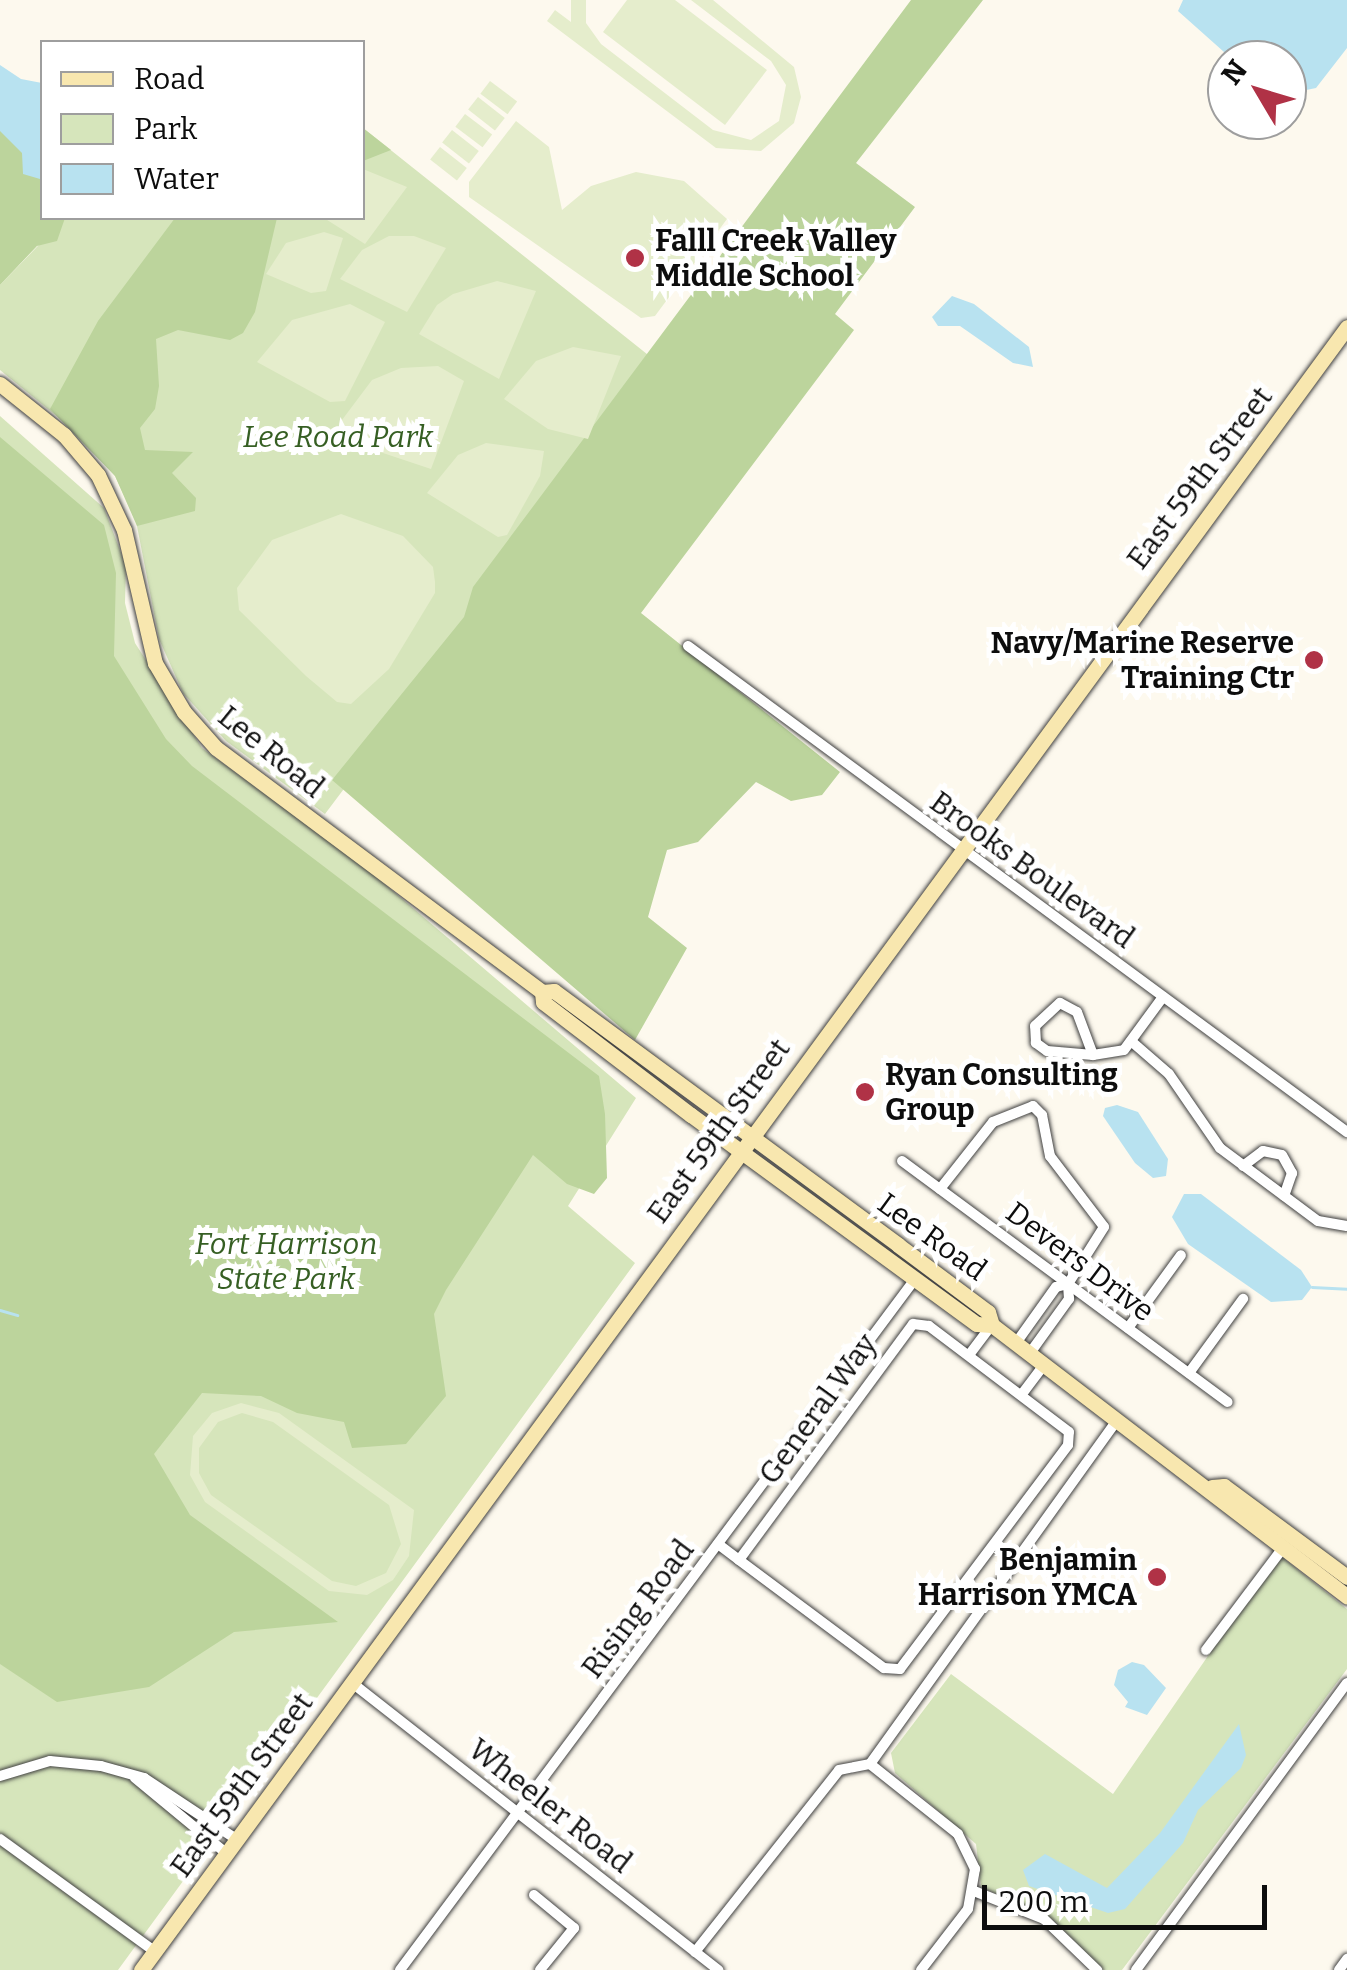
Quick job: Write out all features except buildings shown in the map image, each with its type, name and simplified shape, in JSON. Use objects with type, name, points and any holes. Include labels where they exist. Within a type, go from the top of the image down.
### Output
[{"type":"street","name":"East 59th Street","points":[[140,1970],[960,849],[1347,328]]},
{"type":"street","name":"Lee Road","points":[[0,384],[64,435],[106,488],[127,538],[147,642],[194,726],[230,759],[542,992],[544,1002],[988,1312],[992,1325]]},
{"type":"street","name":"Brooks Boulevard","points":[[688,646],[1347,1132]]},
{"type":"street","points":[[1094,1054],[1070,1005],[1051,1006],[1035,1026],[1034,1039],[1044,1049],[1094,1054],[1116,1054],[1131,1041],[1163,997]]},
{"type":"street","points":[[1131,1041],[1168,1074],[1214,1142],[1322,1223],[1347,1226]]},
{"type":"street","points":[[940,1189],[992,1122],[1026,1106],[1038,1109],[1050,1156],[1104,1228],[1068,1284],[1068,1298],[1030,1353]]},
{"type":"street","points":[[1329,1118],[1347,1119]]},
{"type":"street","name":"Lee Road","points":[[744,1143],[977,1324],[992,1325],[1212,1487],[1224,1486],[1347,1577]]},
{"type":"street","points":[[1243,1166],[1263,1151],[1282,1156],[1292,1172],[1284,1196]]},
{"type":"street","name":"Devers Drive","points":[[902,1162],[1228,1402]]},
{"type":"street","points":[[1128,1328],[1182,1254]]},
{"type":"street","name":"Rising Road","points":[[400,1970],[915,1278]]},
{"type":"street","points":[[1016,1342],[1056,1287],[1068,1284]]},
{"type":"street","points":[[1189,1373],[1243,1299]]},
{"type":"street","name":"General Way","points":[[926,1324],[1022,1394],[1066,1426],[1069,1443],[905,1665],[894,1670],[739,1560],[910,1327],[926,1324]]},
{"type":"street","points":[[969,1355],[992,1325]]},
{"type":"street","points":[[1022,1394],[1045,1364]]},
{"type":"street","points":[[695,1952],[840,1770],[870,1764],[1118,1418]]},
{"type":"street","name":"Lee Road","points":[[1212,1487],[1214,1497],[1347,1596]]},
{"type":"street","points":[[718,1544],[739,1560]]},
{"type":"street","points":[[1206,1650],[1282,1549]]},
{"type":"street","name":"Wheeler Road","points":[[351,1682],[718,1970]]},
{"type":"street","points":[[1136,1970],[1347,1682]]},
{"type":"street","points":[[0,1776],[60,1761],[135,1778],[236,1839]]},
{"type":"street","points":[[870,1764],[964,1840],[975,1869],[968,1909],[921,1970]]},
{"type":"street","points":[[135,1778],[226,1853]]},
{"type":"street","points":[[0,1839],[154,1951]]},
{"type":"street","points":[[974,1891],[1044,1919],[1097,1970]]},
{"type":"street","points":[[534,1895],[574,1928],[540,1970]]},
{"type":"street","points":[[409,1958],[416,1970]]},
{"type":"street","points":[[1339,1970],[1347,1960]]},
{"type":"green space","points":[[571,0],[586,0],[586,23],[601,44],[713,130],[751,140],[779,121],[786,85],[771,61],[691,0],[713,0],[794,67],[801,97],[794,123],[761,151],[716,148],[547,21],[555,10],[571,22]]},
{"type":"green space","points":[[627,0],[675,0],[767,70],[725,125],[603,32]]},
{"type":"green space","points":[[911,0],[983,0],[856,163],[915,207],[835,314],[854,330],[641,613],[840,772],[822,795],[791,801],[756,782],[698,842],[667,850],[648,917],[687,948],[635,1040],[332,780],[464,617],[473,587]]},
{"type":"green space","points":[[490,81],[517,101],[508,114],[480,94]]},
{"type":"green space","points":[[478,97],[505,118],[495,131],[468,110]]},
{"type":"green space","points":[[40,104],[40,220],[64,220],[57,241],[37,246],[0,285],[0,111]]},
{"type":"green space","points":[[465,114],[492,134],[483,147],[455,127]]},
{"type":"green space","points":[[516,121],[549,147],[562,210],[591,186],[636,172],[684,181],[727,219],[655,316],[641,318],[469,197],[469,182]]},
{"type":"green space","name":"Lee Road Park","points":[[365,130],[662,366],[325,814],[226,741],[183,693],[159,639],[136,521],[115,476],[81,436],[0,370],[0,285],[63,220],[365,220]]},
{"type":"green space","points":[[365,130],[391,150],[365,160]]},
{"type":"green space","points":[[452,130],[479,151],[469,164],[442,143]]},
{"type":"green space","points":[[440,147],[467,168],[457,181],[430,160]]},
{"type":"green space","points":[[365,170],[407,187],[365,244],[327,220],[365,220]]},
{"type":"green space","points":[[174,220],[277,220],[255,312],[243,333],[230,340],[178,330],[156,339],[159,386],[155,409],[140,428],[145,450],[193,452],[172,473],[196,498],[195,511],[137,526],[115,476],[50,409],[98,321]]},
{"type":"green space","points":[[324,232],[343,238],[326,291],[311,293],[266,274],[286,243]]},
{"type":"green space","points":[[389,236],[414,236],[446,248],[407,312],[340,279],[362,250]]},
{"type":"green space","points":[[497,281],[536,291],[499,379],[419,334],[437,305],[453,294]]},
{"type":"green space","points":[[350,304],[385,322],[345,401],[330,402],[257,362],[292,320]]},
{"type":"green space","points":[[573,347],[621,356],[588,439],[548,429],[504,399],[536,361]]},
{"type":"green space","points":[[438,366],[464,381],[431,469],[374,450],[339,424],[372,380],[401,368]]},
{"type":"green space","name":"Fort Harrison State Park","points":[[0,416],[104,508],[126,566],[125,603],[135,643],[202,748],[367,869],[636,1098],[568,1206],[635,1263],[118,1970],[0,1970]]},
{"type":"green space","name":"Fort Harrison State Park","points":[[0,437],[104,525],[116,573],[114,656],[166,739],[192,766],[599,1076],[605,1114],[607,1178],[594,1194],[567,1184],[533,1155],[446,1290],[434,1314],[446,1396],[406,1444],[352,1448],[344,1422],[297,1413],[261,1396],[202,1393],[154,1454],[190,1515],[338,1622],[234,1632],[149,1687],[57,1702],[0,1664]]},
{"type":"green space","points":[[486,443],[544,451],[540,476],[507,535],[498,537],[427,493],[458,455]]},
{"type":"green space","points":[[341,514],[403,536],[433,567],[435,582],[435,593],[389,669],[351,704],[337,702],[306,676],[239,610],[237,588],[272,540]]},
{"type":"green space","points":[[241,1403],[279,1413],[414,1510],[409,1556],[393,1580],[367,1595],[329,1591],[205,1502],[190,1475],[193,1436],[212,1413]],"holes":[[[242,1413],[273,1422],[389,1505],[401,1544],[386,1573],[356,1586],[332,1581],[211,1495],[199,1473],[199,1448],[218,1422]]]},
{"type":"green space","points":[[1278,1554],[1347,1609],[1347,1669],[1122,1970],[1104,1970],[1051,1918],[981,1887],[976,1844],[895,1773],[891,1753],[951,1674],[1113,1794]]},
{"type":"water","points":[[1183,0],[1347,0],[1347,48],[1316,88],[1307,90],[1307,40],[1211,40],[1178,11]]},
{"type":"water","points":[[0,65],[21,79],[40,83],[40,179],[23,174],[22,153],[0,131]]},
{"type":"water","points":[[952,296],[974,304],[1029,347],[1033,367],[1013,363],[960,326],[938,326],[932,317]]},
{"type":"water","points":[[1117,1105],[1138,1112],[1168,1159],[1166,1176],[1153,1178],[1135,1163],[1103,1116],[1105,1108]]},
{"type":"water","points":[[1184,1194],[1201,1194],[1301,1270],[1312,1287],[1302,1300],[1271,1302],[1188,1244],[1172,1217]]},
{"type":"water","points":[[1132,1662],[1144,1665],[1166,1688],[1147,1715],[1125,1707],[1128,1702],[1114,1685],[1118,1670]]},
{"type":"water","points":[[1239,1724],[1246,1755],[1241,1768],[1198,1810],[1183,1843],[1125,1909],[1108,1913],[1029,1886],[1023,1870],[1045,1854],[1107,1888],[1160,1833]]},
{"type":"waterway","points":[[1312,1287],[1347,1289]]},
{"type":"waterway","points":[[0,1310],[17,1315]]},
{"type":"place","name":"Falll Creek Valley Middle School","points":[[635,258]]},
{"type":"place","name":"Navy/Marine Reserve Training Ctr","points":[[1314,660]]},
{"type":"place","name":"Ryan Consulting Group","points":[[865,1092]]},
{"type":"place","name":"Benjamin Harrison YMCA","points":[[1157,1577]]}]
